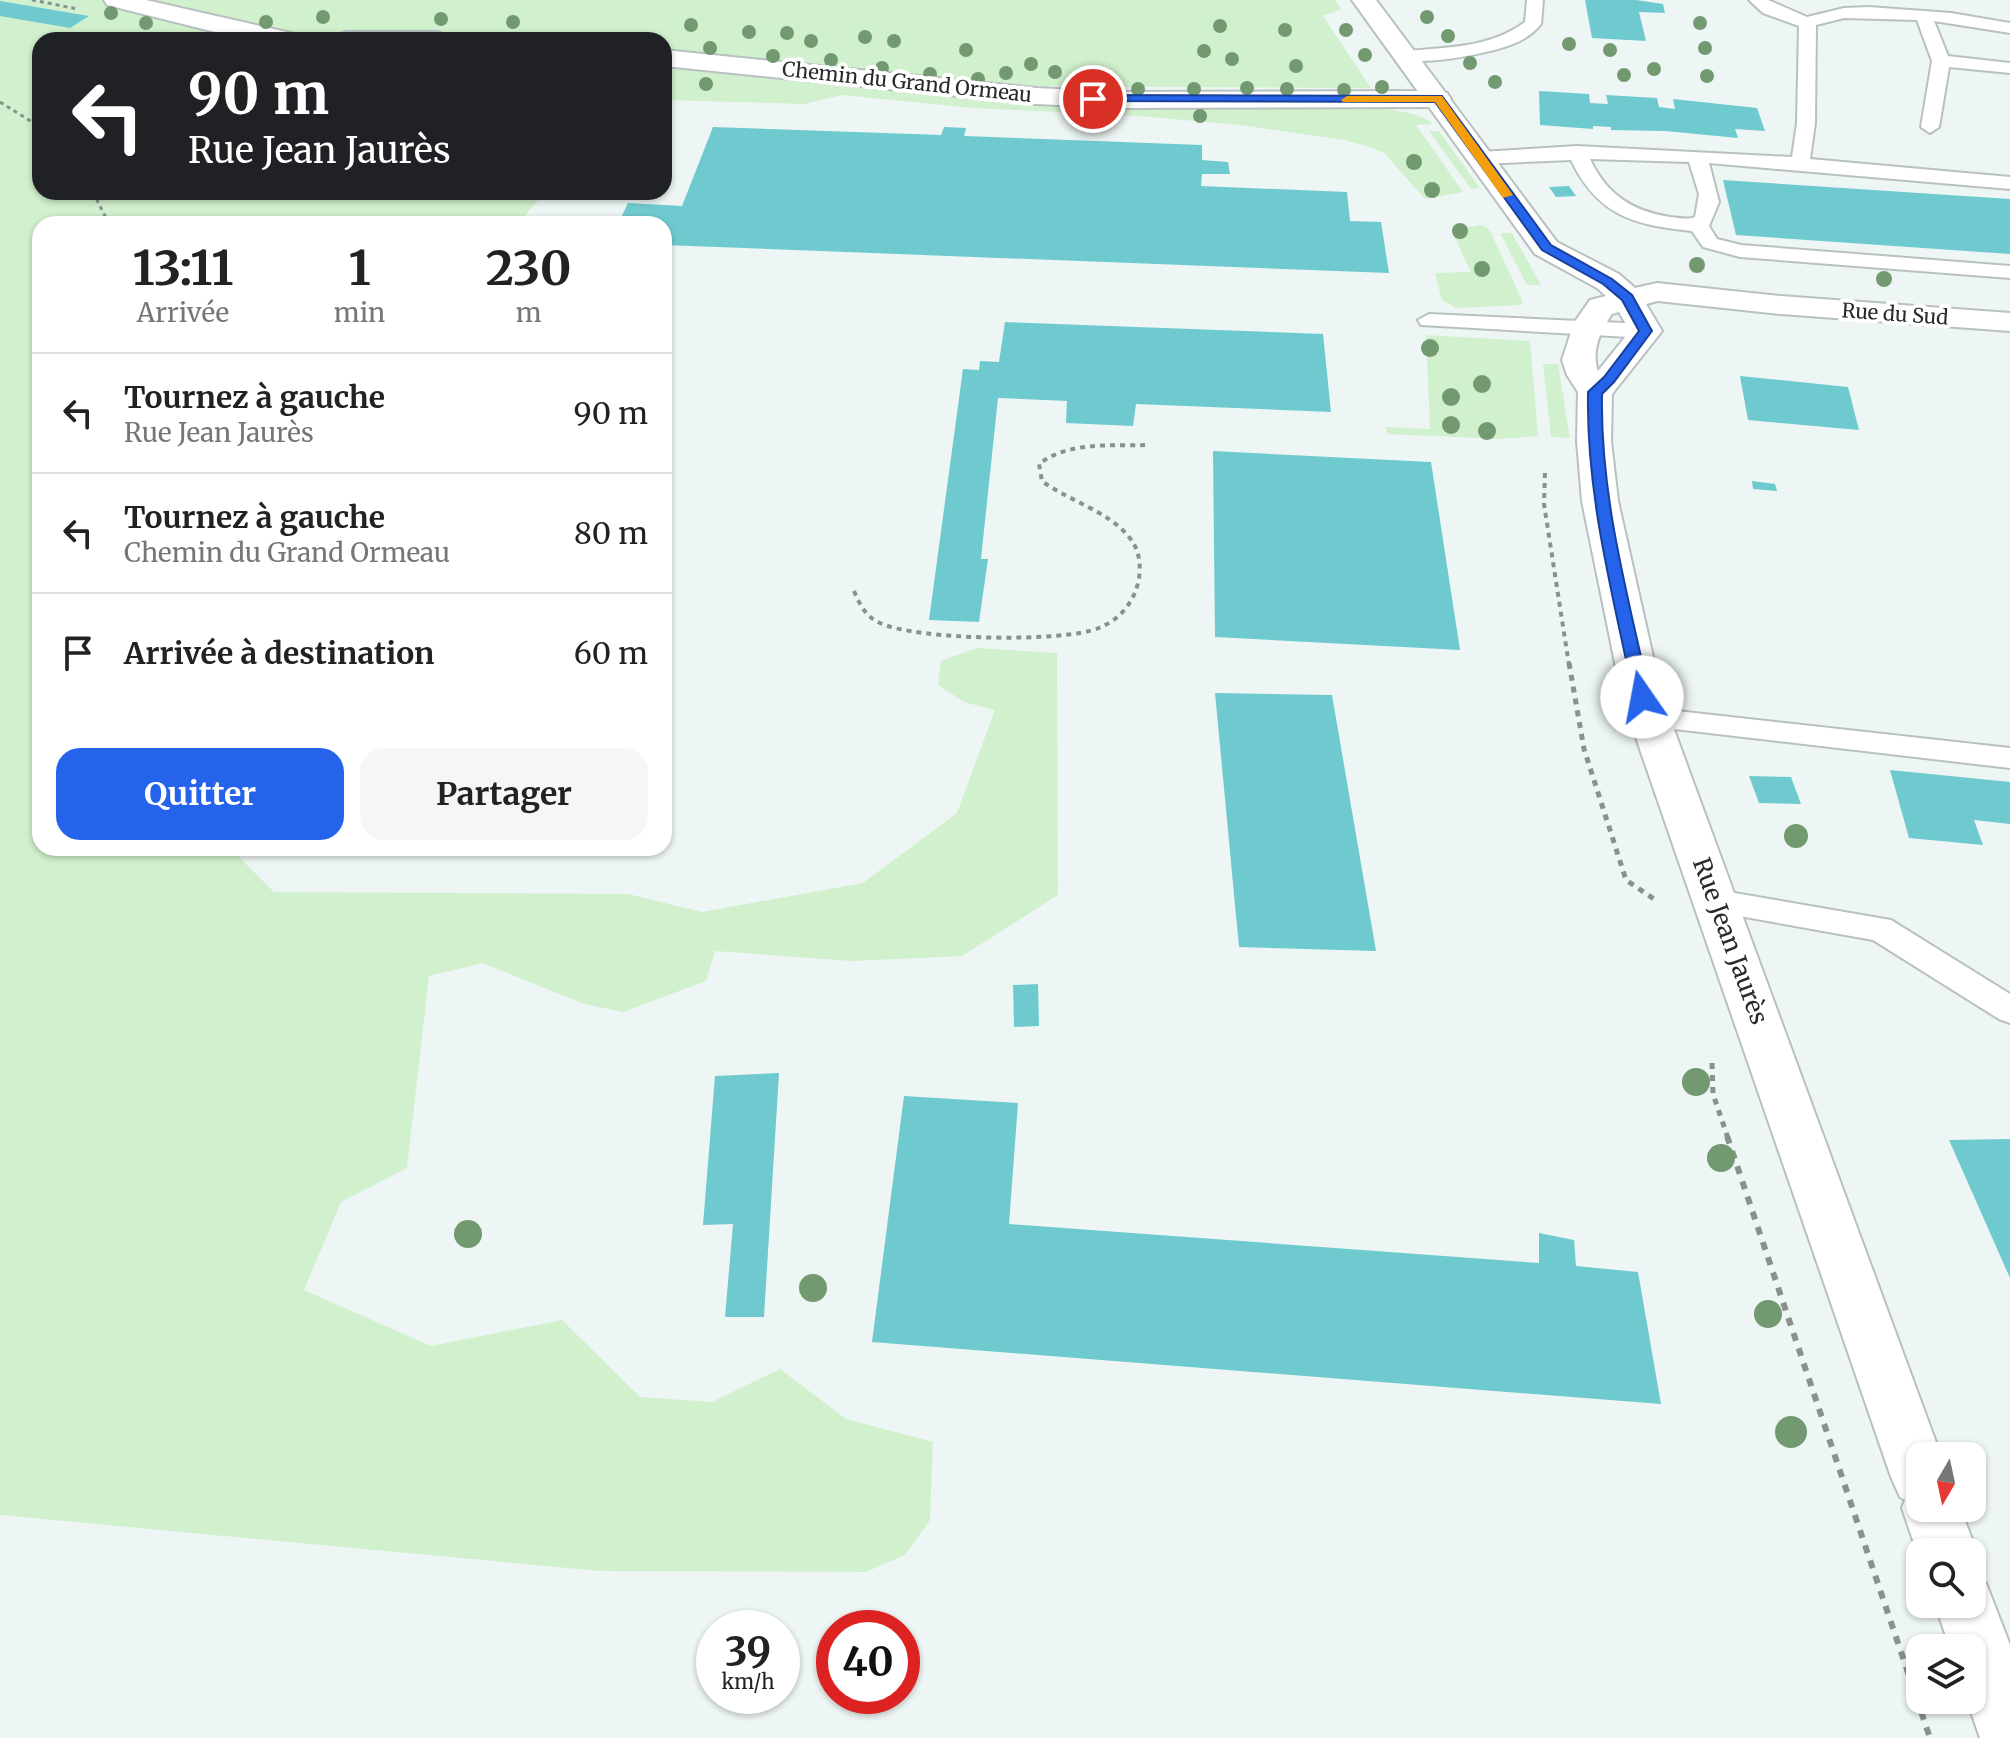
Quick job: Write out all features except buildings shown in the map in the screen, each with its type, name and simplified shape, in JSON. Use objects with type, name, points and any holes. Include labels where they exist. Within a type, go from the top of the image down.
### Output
[{"type":"street","points":[[116,0],[245,32]]},
{"type":"street","points":[[1364,0],[1546,248],[1555,274],[1589,322],[1646,331]]},
{"type":"street","name":"Chemin du Grand Ormeau","points":[[672,59],[1036,96],[1122,100],[1438,99]]},
{"type":"street","points":[[1546,248],[1631,290],[1646,331]]},
{"type":"street","points":[[1589,322],[1601,307],[1631,290]]},
{"type":"street","name":"Rue du Sud","points":[[1631,290],[2010,322]]},
{"type":"street","name":"Rue du Sud","points":[[1646,331],[1678,322],[1781,305]]},
{"type":"street","name":"Rue Jean Jaurès","points":[[1589,322],[1578,360],[1583,375],[1595,392],[1594,441],[1600,501],[1642,697],[1908,1442]]},
{"type":"street","points":[[1595,392],[1609,379],[1646,331]]},
{"type":"street","points":[[1970,1618],[2010,1733]]},
{"type":"lane","points":[[1407,56],[1459,51],[1510,40],[1533,24],[1535,0]]},
{"type":"lane","points":[[1757,0],[1769,9],[1808,23]]},
{"type":"lane","points":[[1800,165],[1806,123],[1808,23],[1818,14],[1833,10],[1993,23],[2010,28]]},
{"type":"lane","points":[[1924,17],[1941,61],[1930,127]]},
{"type":"lane","points":[[1941,61],[2010,68]]},
{"type":"lane","points":[[1481,158],[1577,152],[1800,165],[2010,183]]},
{"type":"lane","points":[[1577,152],[1592,185],[1627,214],[1652,221],[1699,226]]},
{"type":"lane","points":[[1698,159],[1711,206],[1710,215],[1699,226]]},
{"type":"lane","points":[[1699,226],[1710,243],[1740,251],[2010,272]]},
{"type":"lane","points":[[1429,320],[1589,322]]},
{"type":"lane","points":[[1650,718],[2010,758]]},
{"type":"lane","points":[[1717,902],[1880,929],[2010,1010]]},
{"type":"path","points":[[0,102],[32,122]]},
{"type":"path","points":[[854,591],[860,609],[869,618],[885,627],[909,632],[1063,636],[1107,625],[1123,613],[1133,600],[1141,574],[1136,547],[1118,527],[1052,490],[1042,481],[1039,464],[1047,454],[1067,450],[1148,445]]},
{"type":"green space","points":[[0,0],[1335,0],[1341,9],[1323,16],[1371,88],[1007,86],[672,53],[672,32],[32,32],[32,200],[538,200],[525,216],[32,216],[32,856],[238,856],[274,892],[628,894],[702,912],[863,883],[957,813],[995,710],[964,702],[938,685],[941,661],[977,648],[1057,653],[1058,895],[962,956],[852,961],[715,951],[706,981],[623,1012],[584,1004],[483,963],[429,976],[407,1168],[341,1202],[304,1290],[431,1346],[562,1320],[640,1397],[712,1402],[780,1369],[846,1419],[933,1442],[930,1520],[905,1555],[866,1572],[600,1571],[0,1515]]},
{"type":"green space","points":[[672,63],[1132,107],[1399,111],[1417,115],[1433,124],[1416,125],[1463,192],[1425,199],[1384,153],[1367,146],[1241,125],[1138,116],[973,108],[842,95],[804,104],[672,100]]},
{"type":"green space","points":[[1429,131],[1439,131],[1480,188],[1471,189]]},
{"type":"green space","points":[[1480,225],[1491,233],[1523,302],[1521,305],[1456,308],[1442,300],[1435,273],[1471,272],[1451,230]]},
{"type":"green space","points":[[1500,233],[1512,233],[1541,285],[1527,285]]},
{"type":"green space","points":[[1426,335],[1530,341],[1538,436],[1500,439],[1387,434],[1386,427],[1430,429]]},
{"type":"green space","points":[[1543,364],[1558,364],[1570,438],[1551,437]]},
{"type":"slow traffic","points":[[1347,100],[1438,99],[1507,195]]},
{"type":"route","points":[[1093,99],[1438,99],[1546,248],[1608,281],[1627,298],[1646,331],[1609,379],[1595,392],[1594,441],[1600,501],[1642,697]]}]
